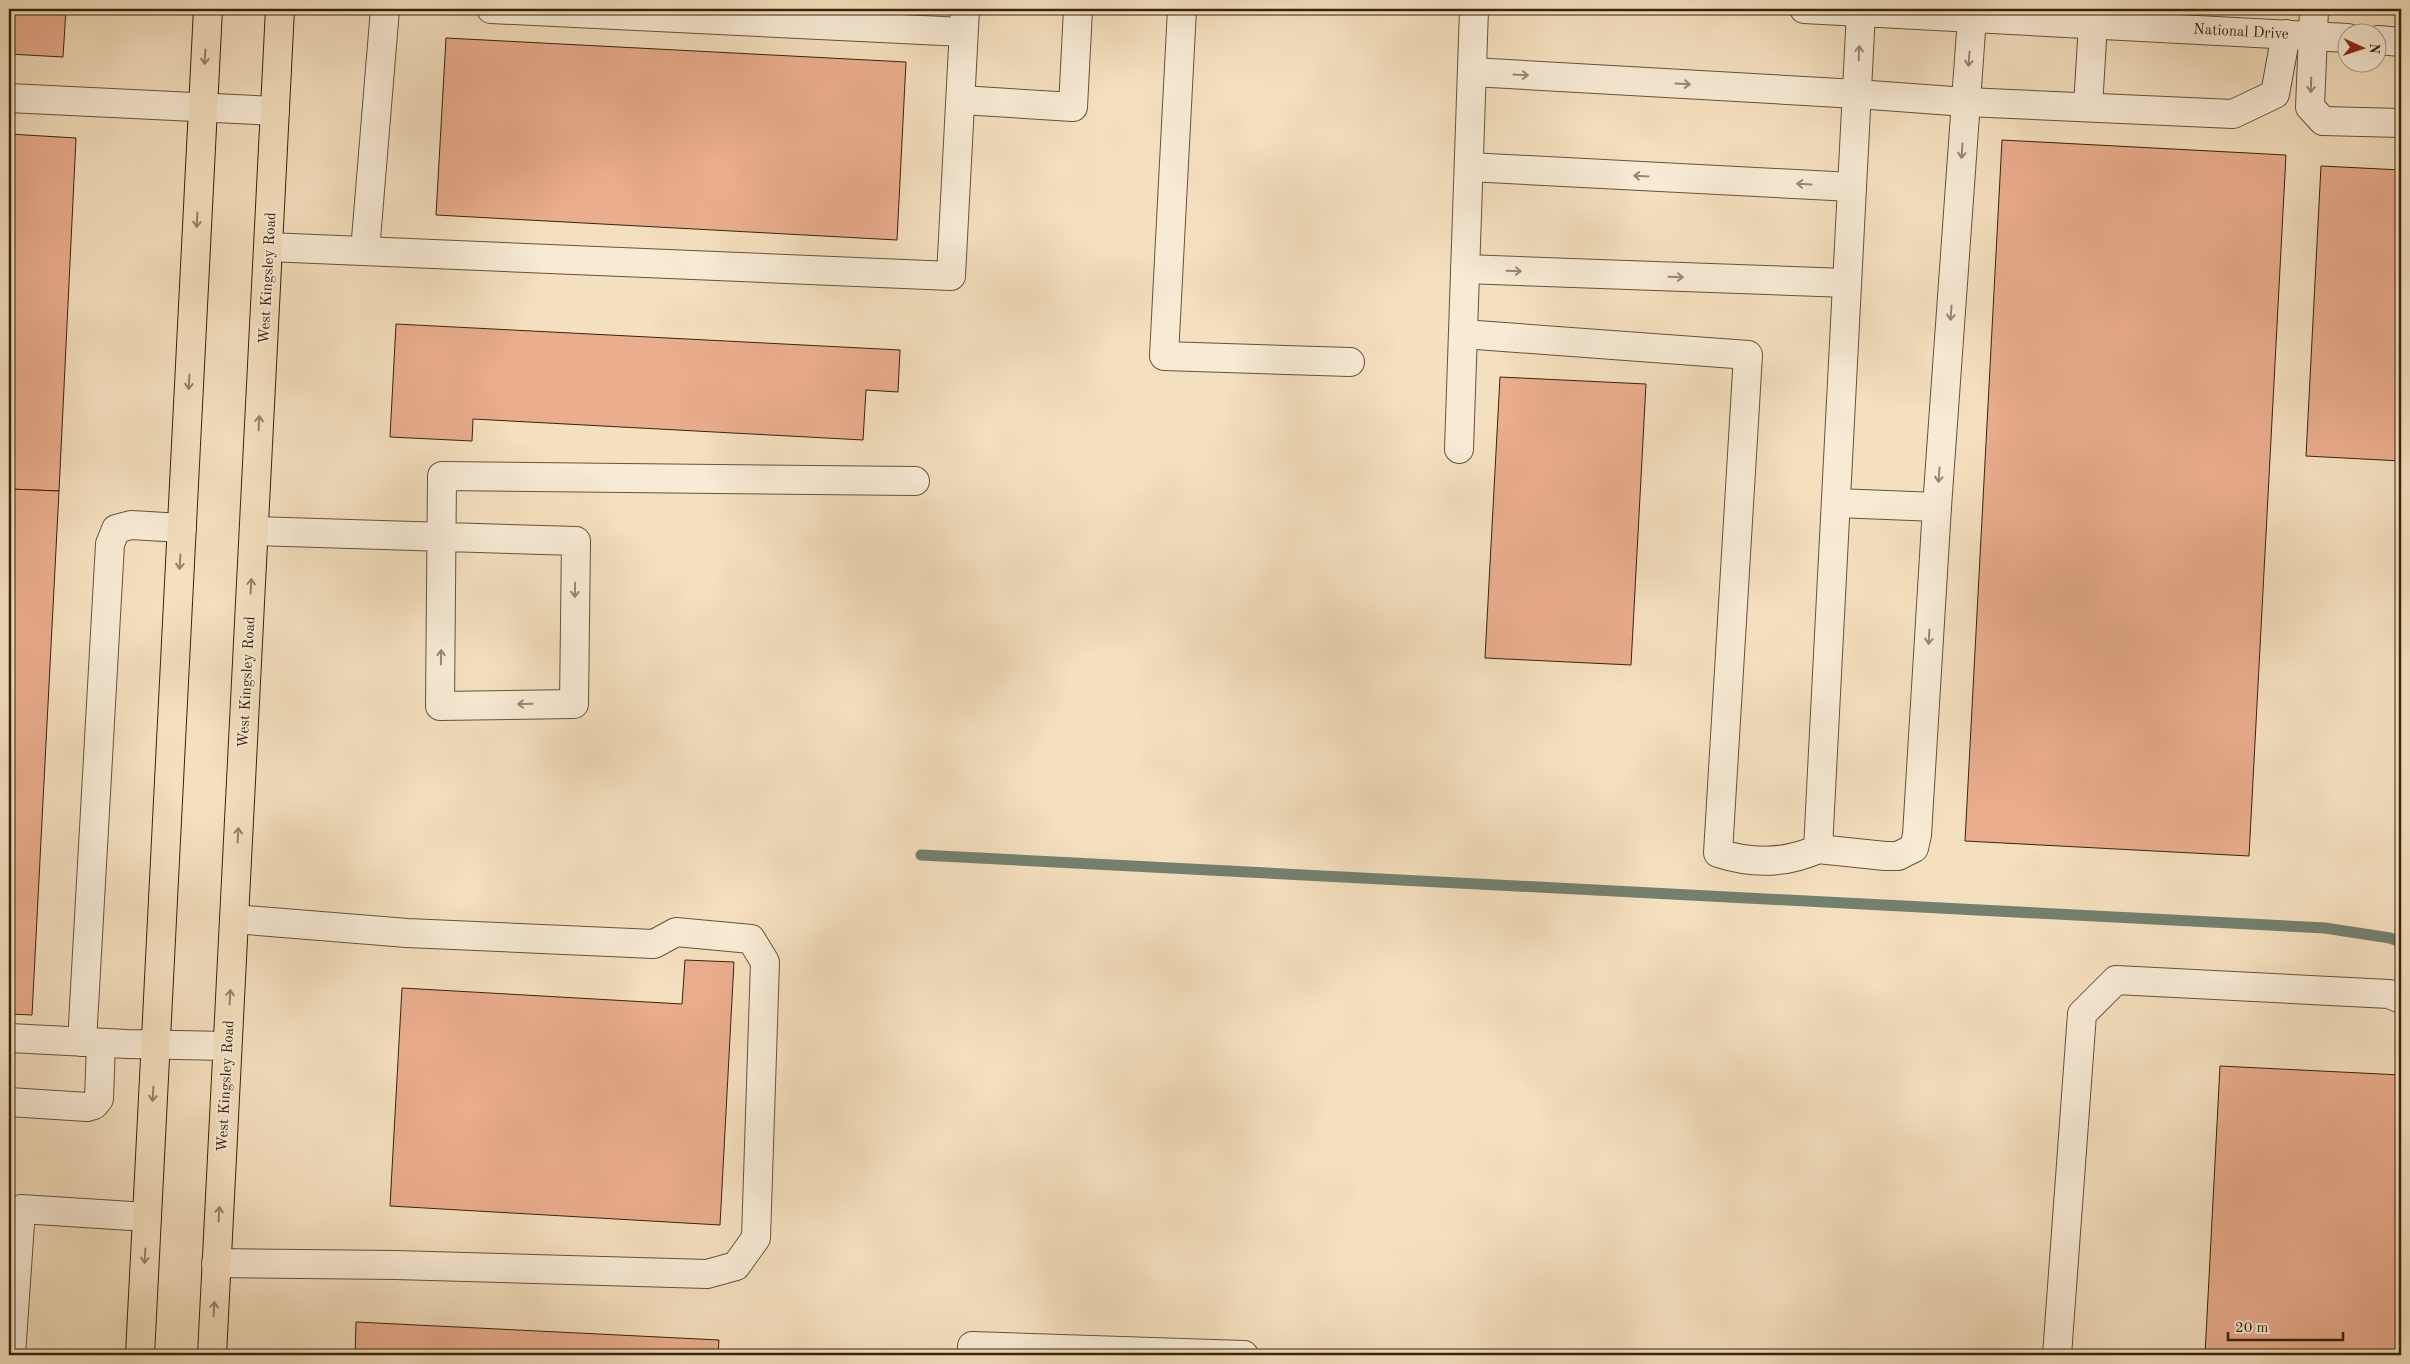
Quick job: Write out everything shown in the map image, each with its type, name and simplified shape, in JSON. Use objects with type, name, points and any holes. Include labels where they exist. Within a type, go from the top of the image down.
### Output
[{"type":"main road","points":[[140,1355],[208,9]]},
{"type":"main road","name":"West Kingsley Road","points":[[212,1355],[280,9]]},
{"type":"street","points":[[365,251],[386,9]]},
{"type":"street","points":[[268,247],[952,276],[964,20],[491,9]]},
{"type":"street","points":[[961,100],[1073,107],[1078,9]]},
{"type":"street","points":[[1182,9],[1164,356],[1350,362]]},
{"type":"street","points":[[1459,449],[1474,9]]},
{"type":"street","name":"National Drive","points":[[1804,9],[2093,23],[2240,20],[2286,34],[2338,37]]},
{"type":"street","points":[[2314,9],[2310,106],[2323,121],[2401,123]]},
{"type":"street","points":[[1818,849],[1862,12]]},
{"type":"street","points":[[1463,334],[1748,355],[1718,853],[1733,858],[1769,862],[1801,857],[1818,849],[1898,856],[1910,851],[1916,844],[1937,507],[1972,17]]},
{"type":"street","points":[[2088,107],[2093,23]]},
{"type":"street","points":[[1472,72],[1966,102],[2233,114],[2275,94],[2286,34]]},
{"type":"street","points":[[2388,41],[2401,42]]},
{"type":"street","points":[[9,98],[276,111]]},
{"type":"street","points":[[1469,167],[1852,186]]},
{"type":"street","points":[[1465,269],[1847,283]]},
{"type":"street","points":[[254,532],[443,538],[576,541],[574,704],[440,706],[443,538],[442,476],[915,482]]},
{"type":"street","points":[[1836,503],[1937,507]]},
{"type":"street","points":[[9,1102],[87,1107],[94,1105],[99,1100],[91,1042],[110,544],[116,529],[130,525],[182,528]]},
{"type":"street","points":[[216,1263],[395,1265],[707,1274],[736,1266],[756,1238],[765,962],[751,939],[676,932],[654,944],[407,933],[234,920]]},
{"type":"street","points":[[2058,1355],[2082,1014],[2116,980],[2389,994],[2401,999]]},
{"type":"street","points":[[9,1038],[155,1045],[227,1046]]},
{"type":"street","points":[[11,1355],[21,1209],[147,1217]]},
{"type":"street","points":[[972,1355],[972,1346],[1244,1355]]},
{"type":"building","points":[[9,9],[66,9],[63,57],[9,54]]},
{"type":"building","points":[[446,38],[906,62],[897,240],[436,215]]},
{"type":"building","points":[[9,134],[76,138],[59,491],[9,489]]},
{"type":"building","points":[[2002,140],[2286,155],[2249,856],[1965,841]]},
{"type":"building","points":[[2321,166],[2401,170],[2401,461],[2306,456]]},
{"type":"building","points":[[396,324],[900,350],[898,392],[866,390],[863,440],[473,419],[472,441],[390,437]]},
{"type":"building","points":[[1500,377],[1646,384],[1631,665],[1485,658]]},
{"type":"building","points":[[9,489],[59,491],[32,1015],[9,1014]]},
{"type":"building","points":[[685,960],[734,962],[720,1225],[390,1206],[402,988],[682,1004]]},
{"type":"building","points":[[2220,1066],[2401,1075],[2401,1355],[2205,1355]]},
{"type":"building","points":[[356,1322],[719,1340],[718,1355],[355,1355]]},
{"type":"waterway","points":[[921,855],[2325,928],[2390,938],[2401,942]]}]
